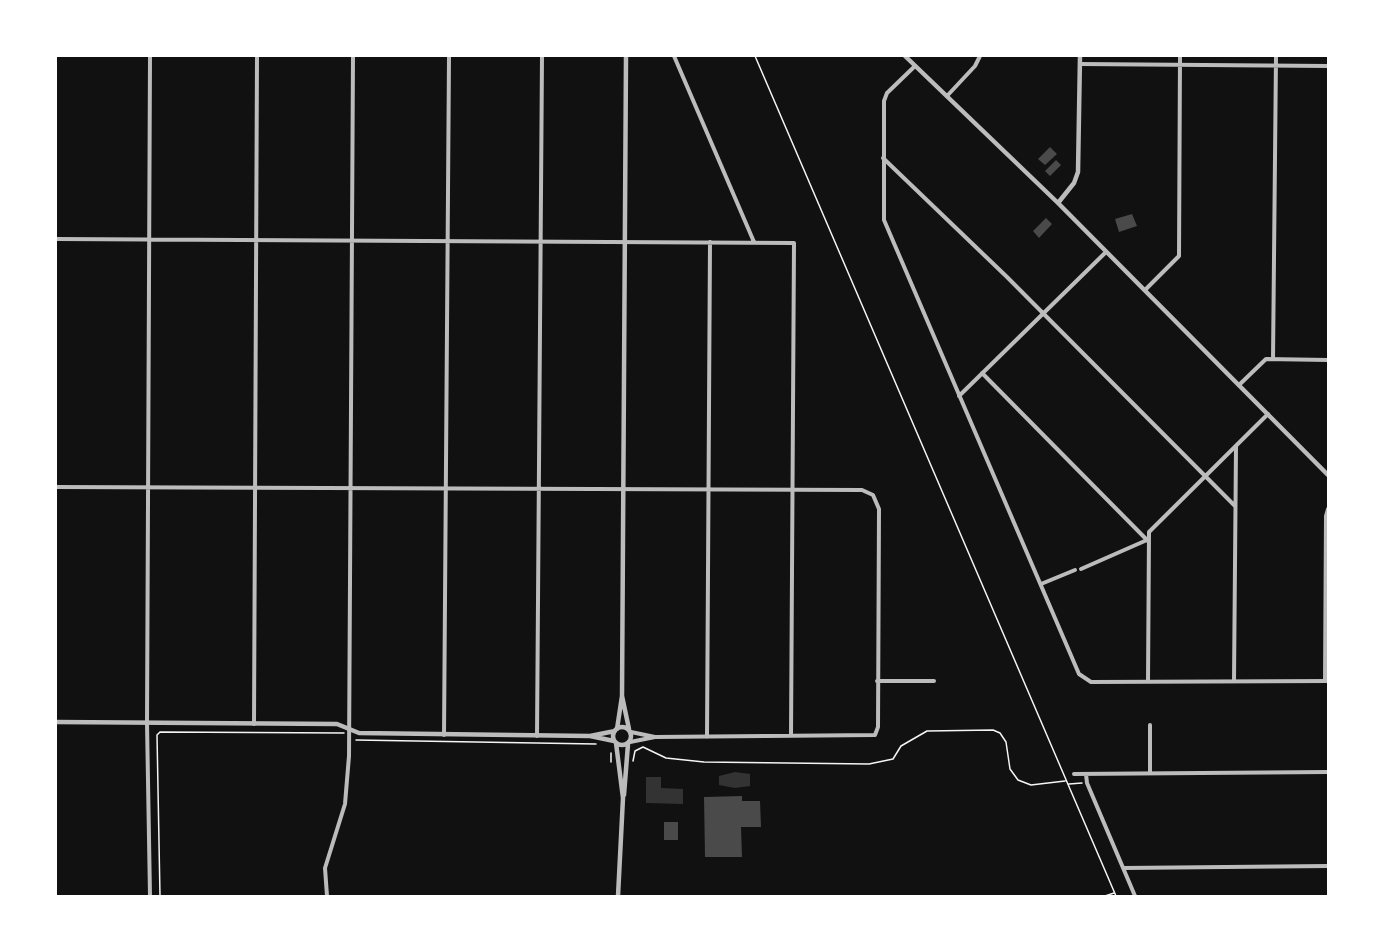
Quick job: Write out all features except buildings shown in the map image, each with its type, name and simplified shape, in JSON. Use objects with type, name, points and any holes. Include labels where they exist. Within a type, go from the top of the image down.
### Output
[{"type":"street","points":[[150,56],[147,487],[150,897]]},
{"type":"street","points":[[254,724],[257,56]]},
{"type":"street","points":[[327,897],[324,877],[326,860],[347,793],[353,56]]},
{"type":"street","points":[[444,735],[449,56]]},
{"type":"street","points":[[537,736],[542,56]]},
{"type":"street","points":[[618,897],[622,861],[623,798],[615,742],[622,696],[626,56]]},
{"type":"street","points":[[674,56],[754,243]]},
{"type":"street","points":[[904,56],[1058,203],[1329,476]]},
{"type":"street","points":[[947,96],[975,66],[980,56]]},
{"type":"street","points":[[1058,203],[1074,183],[1078,172],[1080,56]]},
{"type":"street","points":[[1145,290],[1179,256],[1180,56]]},
{"type":"street","points":[[1273,359],[1276,56]]},
{"type":"street","points":[[1080,64],[1329,66]]},
{"type":"street","points":[[915,66],[885,97],[884,220],[1082,678],[1091,682],[1327,681],[1326,516],[1329,509]]},
{"type":"street","points":[[883,158],[1235,506]]},
{"type":"street","points":[[56,239],[794,243],[791,736]]},
{"type":"street","points":[[707,736],[710,242]]},
{"type":"street","points":[[959,396],[1106,252]]},
{"type":"street","points":[[1239,385],[1266,360],[1329,360]]},
{"type":"street","points":[[982,373],[1148,541]]},
{"type":"street","points":[[1148,681],[1149,532],[1268,414]]},
{"type":"street","points":[[1234,681],[1236,446]]},
{"type":"street","points":[[56,487],[862,490],[873,495],[878,504],[878,727],[875,735],[871,736],[655,736],[622,727],[590,736],[537,736],[359,734],[337,724],[56,722]]},
{"type":"street","points":[[1081,569],[1148,541]]},
{"type":"street","points":[[1041,584],[1075,570]]},
{"type":"street","points":[[877,681],[934,681]]},
{"type":"street","points":[[622,696],[630,731],[625,753],[626,786],[623,798]]},
{"type":"street","points":[[1150,725],[1150,772]]},
{"type":"street","points":[[590,736],[615,742],[621,746],[655,736]]},
{"type":"street","points":[[1074,774],[1329,772]]},
{"type":"street","points":[[1086,774],[1087,783],[1135,897]]},
{"type":"street","points":[[1123,868],[1329,866]]},
{"type":"path","points":[[755,56],[1116,897]]},
{"type":"path","points":[[634,761],[635,751],[643,747],[666,758],[704,762],[869,764],[893,759],[901,746],[927,731],[993,730],[1000,733],[1006,741],[1010,769],[1018,780],[1031,785],[1066,781]]},
{"type":"path","points":[[160,897],[157,735],[160,732],[344,733]]},
{"type":"path","points":[[356,740],[603,744]]},
{"type":"path","points":[[610,747],[611,762]]},
{"type":"path","points":[[1068,784],[1083,783]]},
{"type":"path","points":[[1105,897],[1114,892]]},
{"type":"shaded area","points":[[735,772],[750,774],[750,786],[735,788],[719,785],[719,776]]},
{"type":"shaded area","points":[[646,777],[661,777],[661,788],[683,789],[683,804],[646,803]]}]
